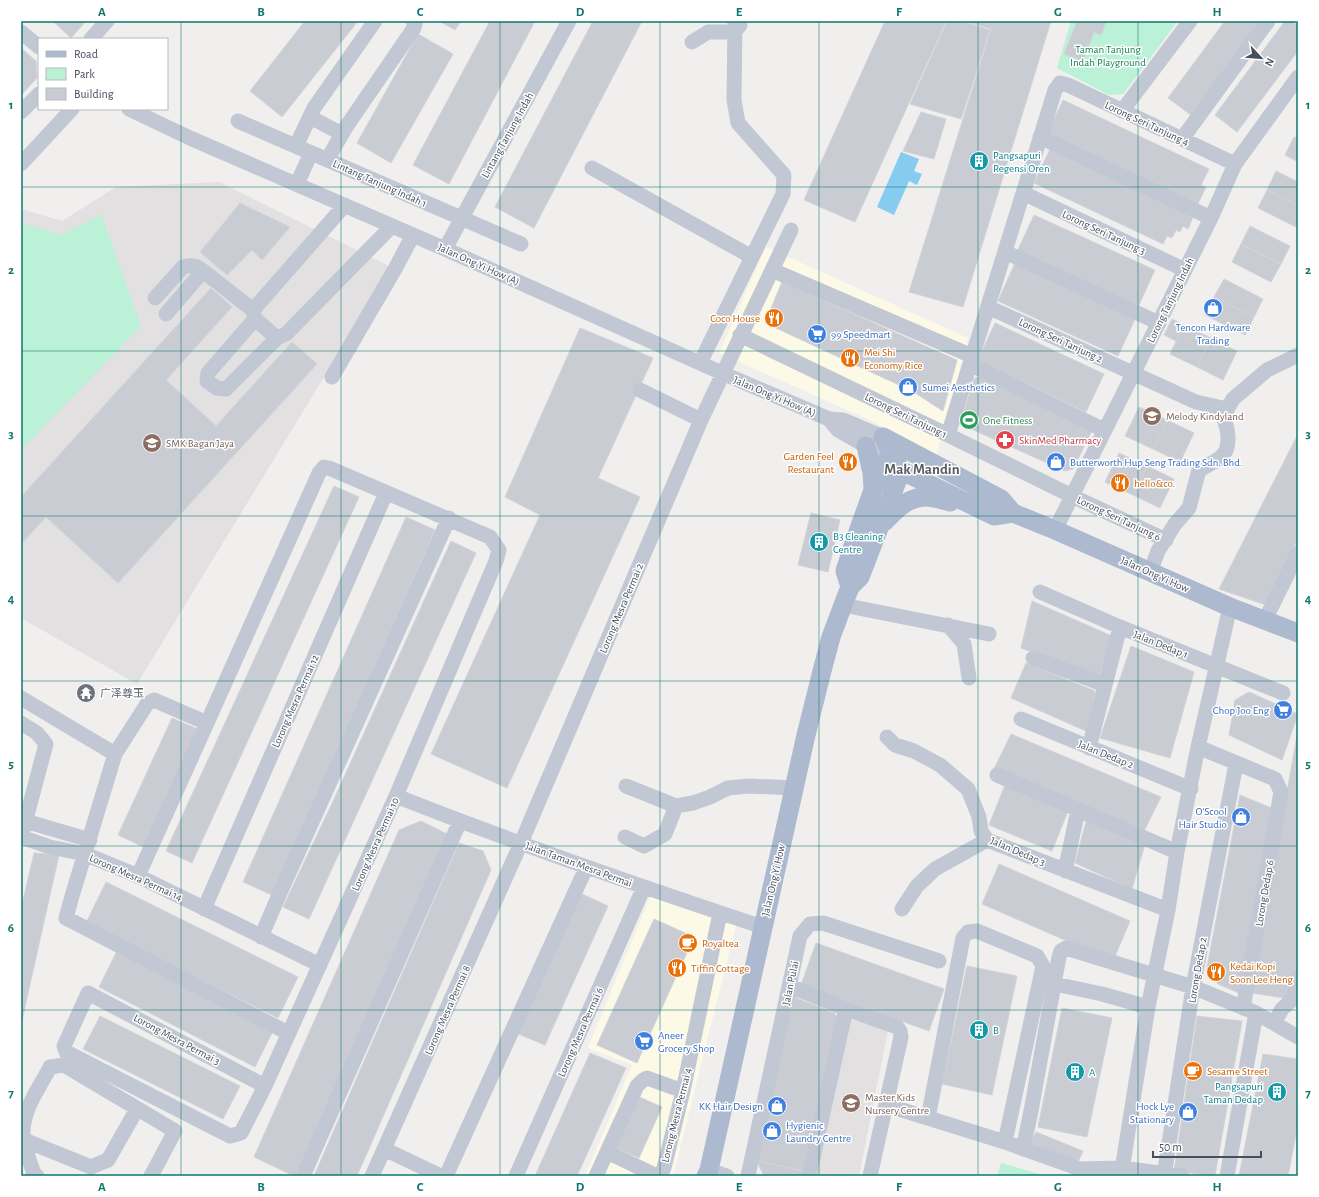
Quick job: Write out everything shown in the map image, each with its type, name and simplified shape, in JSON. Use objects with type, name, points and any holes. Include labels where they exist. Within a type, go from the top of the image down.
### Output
[{"type":"main road","points":[[883,437],[893,454],[894,464]]},
{"type":"main road","name":"Jalan Ong Yi How","points":[[883,437],[1001,499],[1013,513],[1230,607],[1298,633]]},
{"type":"main road","points":[[866,446],[872,472],[873,490]]},
{"type":"main road","points":[[850,588],[845,571],[873,490],[894,464],[911,461],[941,468]]},
{"type":"main road","name":"Jalan Ong Yi How","points":[[707,1173],[831,637],[842,605],[850,588],[860,577],[878,528],[894,464],[994,516],[1013,513]]},
{"type":"main road","points":[[878,528],[902,504],[925,497],[971,505]]},
{"type":"street","points":[[92,38],[107,21]]},
{"type":"street","points":[[296,146],[310,117],[375,21]]},
{"type":"street","points":[[327,160],[342,134],[414,28],[415,24],[413,21]]},
{"type":"street","name":"Lintang Tanjung Indah","points":[[444,249],[569,21]]},
{"type":"street","points":[[1122,112],[1190,21]]},
{"type":"street","points":[[1182,139],[1268,21]]},
{"type":"street","points":[[692,42],[708,32],[737,25],[734,100],[738,123],[784,175],[782,194],[700,363]]},
{"type":"street","points":[[21,32],[38,46]]},
{"type":"street","name":"Lorong Tanjung Indah","points":[[1055,530],[1211,218],[1235,164],[1298,77]]},
{"type":"street","name":"Lorong Seri Tanjung 4","points":[[1040,137],[1055,90],[1060,83],[1068,85],[1122,112],[1235,164]]},
{"type":"street","points":[[21,112],[38,95]]},
{"type":"street","points":[[21,164],[71,110]]},
{"type":"street","name":"Jalan Ong Yi How (A)","points":[[131,110],[190,138],[413,235],[722,373],[829,419],[843,420],[883,437]]},
{"type":"street","points":[[310,117],[342,134]]},
{"type":"street","name":"Lintang Tanjung Indah 1","points":[[238,121],[521,244]]},
{"type":"street","points":[[948,435],[1040,137],[1211,218]]},
{"type":"street","points":[[297,184],[311,152]]},
{"type":"street","points":[[592,168],[752,257]]},
{"type":"street","name":"Lorong Seri Tanjung 3","points":[[1023,193],[1185,270]]},
{"type":"street","points":[[345,205],[208,373],[207,381],[217,388],[226,389],[277,338],[286,334],[392,226]]},
{"type":"street","name":"Lorong Mesra Permai 2","points":[[522,843],[701,420],[791,230]]},
{"type":"street","points":[[332,377],[395,270],[413,235]]},
{"type":"street","points":[[1005,252],[1159,323]]},
{"type":"street","points":[[155,298],[182,267],[198,266],[254,315],[277,338]]},
{"type":"street","points":[[772,270],[971,360],[1104,430]]},
{"type":"street","points":[[166,314],[203,271]]},
{"type":"street","name":"Lorong Seri Tanjung 2","points":[[988,307],[1196,402],[1227,409]]},
{"type":"street","name":"Lorong Seri Tanjung 1","points":[[740,335],[1072,496]]},
{"type":"street","points":[[1150,572],[1158,551],[1175,524],[1189,508],[1199,470],[1222,456],[1227,447],[1228,428],[1223,417],[1233,399],[1267,370],[1298,355]]},
{"type":"street","points":[[640,390],[701,420]]},
{"type":"street","name":"Jalan Ong Yi How (A)","points":[[829,419],[838,430],[894,464]]},
{"type":"street","points":[[138,876],[319,473],[324,467],[449,518],[261,937]]},
{"type":"street","name":"Lorong Mesra Permai 12","points":[[204,908],[386,493]]},
{"type":"street","name":"Lorong Seri Tanjung 6","points":[[1072,496],[1166,540]]},
{"type":"street","name":"Lorong Mesra Permai 10","points":[[241,1133],[265,1086],[396,796],[499,550],[490,537],[449,518]]},
{"type":"street","points":[[1264,620],[1298,553]]},
{"type":"street","name":"Jalan Dedap 1","points":[[1040,592],[1120,627],[1283,693]]},
{"type":"street","points":[[842,605],[989,634]]},
{"type":"street","points":[[1122,1172],[1148,1007],[1168,910],[1177,852],[1191,789],[1198,747],[1230,607]]},
{"type":"street","points":[[948,625],[964,644],[969,678]]},
{"type":"street","points":[[1089,748],[1120,627]]},
{"type":"street","points":[[1033,658],[1105,685]]},
{"type":"street","points":[[21,698],[115,754]]},
{"type":"street","name":"Lorong Mesra Permai 14","points":[[207,723],[154,700],[147,704],[115,754],[87,847],[138,876],[320,965]]},
{"type":"street","name":"Jalan Dedap 2","points":[[1021,719],[1191,789]]},
{"type":"street","points":[[21,723],[37,733],[46,744],[21,838],[50,847],[87,847]]},
{"type":"street","name":"Jalan Dedap 3","points":[[887,737],[895,745],[914,751],[940,765],[968,789],[979,817],[981,831],[987,840],[1168,910]]},
{"type":"street","points":[[1198,747],[1236,764]]},
{"type":"street","name":"Lorong Dedap 6","points":[[1227,1176],[1249,1010],[1281,792],[1275,779],[1236,764]]},
{"type":"street","name":"Lorong Dedap 2","points":[[1164,1174],[1193,987],[1236,764]]},
{"type":"street","points":[[997,775],[1177,852]]},
{"type":"street","points":[[626,786],[676,806],[698,801],[728,788],[749,786],[795,788]]},
{"type":"street","name":"Jalan Taman Mesra Permai","points":[[396,796],[586,868],[763,927]]},
{"type":"street","points":[[625,837],[644,846],[665,834],[676,806]]},
{"type":"street","points":[[1065,871],[1078,810]]},
{"type":"street","points":[[25,821],[87,847]]},
{"type":"street","points":[[303,1176],[460,821]]},
{"type":"street","points":[[902,909],[917,886],[934,869],[987,840]]},
{"type":"street","name":"Lorong Mesra Permai 8","points":[[372,1176],[522,843]]},
{"type":"street","points":[[87,847],[66,918],[288,1033]]},
{"type":"street","points":[[446,1176],[586,868]]},
{"type":"street","name":"Lorong Mesra Permai 6","points":[[516,1176],[644,887]]},
{"type":"street","name":"Lorong Mesra Permai 4","points":[[660,1176],[664,1168],[683,1091],[720,913]]},
{"type":"street","name":"Jalan Pulai","points":[[748,1176],[800,936],[810,924],[823,924],[939,961]]},
{"type":"street","points":[[928,1118],[963,938],[968,932],[976,931],[1037,956],[1043,966],[1005,1142]]},
{"type":"street","points":[[1023,1149],[1061,951],[1066,948],[1193,987],[1249,1010],[1298,1037]]},
{"type":"street","points":[[1274,1023],[1282,1009],[1294,998],[1298,977]]},
{"type":"street","points":[[1055,984],[1102,994],[1148,1007]]},
{"type":"street","points":[[790,986],[846,1009],[897,1027],[900,1031],[901,1037],[870,1176]]},
{"type":"street","name":"Lorong Mesra Permai 3","points":[[241,1133],[230,1136],[66,1052],[64,1046],[88,993],[265,1086]]},
{"type":"street","points":[[809,1176],[846,1009]]},
{"type":"street","points":[[37,1176],[34,1174],[24,1140],[23,1132],[25,1115],[50,1067],[64,1065],[175,1131],[151,1176]]},
{"type":"street","points":[[596,1176],[637,1086],[642,1081],[647,1078],[683,1091]]},
{"type":"street","points":[[886,1105],[1005,1142],[1080,1169],[1182,1176]]},
{"type":"street","points":[[24,1140],[91,1167],[108,1160],[137,1109]]},
{"type":"street","points":[[384,1149],[441,1176]]},
{"type":"street","points":[[607,1152],[657,1176]]},
{"type":"street","points":[[707,1173],[727,1176]]},
{"type":"shaded area","name":"SMK Bagan Jaya","points":[[219,182],[391,267],[137,684],[21,618],[21,209],[62,221],[116,187]]},
{"type":"shaded area","points":[[766,247],[968,338],[936,457],[868,419],[719,353]]},
{"type":"shaded area","points":[[654,887],[738,918],[673,1176],[585,1176],[632,1065],[588,1048]]},
{"type":"shaded area","name":"Master Kids Nursery Centre","points":[[849,1019],[888,1030],[859,1176],[813,1176]]},
{"type":"green space","name":"Taman Tanjung Indah Playground","points":[[1071,21],[1178,21],[1123,94],[1109,95],[1057,68]]},
{"type":"green space","points":[[101,214],[141,326],[21,450],[21,223],[62,235]]},
{"type":"green space","points":[[1001,1163],[1047,1176],[997,1176]]},
{"type":"water","points":[[901,152],[919,159],[914,171],[922,174],[917,185],[909,181],[894,215],[877,207]]},
{"type":"building","points":[[53,21],[86,21],[71,38]]},
{"type":"building","points":[[305,21],[358,21],[282,117],[250,91]]},
{"type":"building","points":[[439,21],[461,21],[455,30]]},
{"type":"building","points":[[490,21],[535,21],[449,184],[413,165]]},
{"type":"building","points":[[593,21],[642,21],[534,228],[495,207]]},
{"type":"building","points":[[885,21],[946,21],[855,222],[804,200]]},
{"type":"building","points":[[947,21],[961,21],[990,30],[961,119],[910,104]]},
{"type":"building","name":"Pangsapuri Regensi Oren","points":[[965,21],[1051,21],[963,307],[909,292],[991,29]]},
{"type":"building","points":[[1077,21],[1106,22],[1101,35],[1094,32],[1083,61],[1064,54]]},
{"type":"building","points":[[1225,21],[1261,21],[1191,115],[1168,98]]},
{"type":"building","points":[[1285,21],[1292,21],[1298,26],[1298,51],[1237,132],[1215,115]]},
{"type":"building","points":[[418,34],[453,54],[391,163],[357,143]]},
{"type":"building","points":[[21,48],[36,61],[37,78],[21,95]]},
{"type":"building","points":[[1063,100],[1209,169],[1201,185],[1206,187],[1197,206],[1046,136]]},
{"type":"building","points":[[921,112],[946,119],[934,159],[903,151]]},
{"type":"building","points":[[1294,137],[1298,139],[1298,162],[1285,155]]},
{"type":"building","points":[[1050,149],[1193,217],[1188,229],[1183,226],[1180,232],[1176,230],[1172,238],[1167,236],[1163,244],[1034,183]]},
{"type":"building","points":[[1276,171],[1298,182],[1298,206],[1267,190]]},
{"type":"building","points":[[1267,190],[1298,206],[1298,228],[1258,208]]},
{"type":"building","points":[[240,203],[290,227],[262,260],[252,250],[227,275],[200,252]]},
{"type":"building","points":[[1034,215],[1155,270],[1138,307],[1017,252]]},
{"type":"building","points":[[1250,226],[1290,246],[1281,264],[1241,244]]},
{"type":"building","points":[[1241,244],[1281,264],[1271,282],[1232,262]]},
{"type":"building","points":[[1015,263],[1135,319],[1118,356],[998,301]]},
{"type":"building","points":[[1224,279],[1263,299],[1254,317],[1214,297]]},
{"type":"building","points":[[782,282],[957,360],[943,411],[912,391],[765,323]]},
{"type":"building","points":[[211,288],[232,307],[166,380],[216,426],[292,342],[317,364],[118,583],[46,517],[21,544],[21,497]]},
{"type":"building","points":[[1214,297],[1254,317],[1245,335],[1205,315]]},
{"type":"building","points":[[1172,319],[1184,325],[1176,341],[1164,335]]},
{"type":"building","points":[[995,323],[1104,374],[1086,412],[978,360]]},
{"type":"building","points":[[1184,325],[1211,338],[1197,367],[1170,354]]},
{"type":"building","points":[[580,328],[653,358],[598,478],[640,497],[507,788],[431,754],[540,515],[505,497]]},
{"type":"building","points":[[1211,338],[1237,351],[1223,380],[1197,367]]},
{"type":"building","points":[[982,375],[1092,431],[1073,469],[1065,471],[960,424],[974,379]]},
{"type":"building","points":[[1139,407],[1167,420],[1153,449],[1125,436]]},
{"type":"building","points":[[1167,420],[1194,433],[1180,462],[1153,449]]},
{"type":"building","points":[[1298,434],[1298,539],[1266,605],[1219,589]]},
{"type":"building","points":[[1119,453],[1147,466],[1133,495],[1105,482]]},
{"type":"building","points":[[1147,466],[1174,479],[1160,508],[1133,495]]},
{"type":"building","points":[[334,486],[359,497],[192,863],[166,851]]},
{"type":"building","name":"B3 Cleaning Centre","points":[[811,513],[840,520],[828,572],[798,565]]},
{"type":"building","points":[[406,517],[435,530],[272,895],[243,882]]},
{"type":"building","points":[[451,541],[476,553],[309,919],[283,907],[335,797]]},
{"type":"building","points":[[1032,601],[1112,636],[1099,676],[1021,648]]},
{"type":"building","points":[[1131,646],[1194,672],[1170,758],[1100,738]]},
{"type":"building","points":[[1026,663],[1095,691],[1088,732],[1011,698]]},
{"type":"building","points":[[1249,692],[1298,714],[1282,760],[1229,735],[1235,700]]},
{"type":"building","points":[[172,718],[202,731],[148,849],[118,835]]},
{"type":"building","points":[[1298,729],[1298,956],[1290,999],[1252,993]]},
{"type":"building","points":[[1011,734],[1161,797],[1143,833],[994,769]]},
{"type":"building","points":[[1005,785],[1068,811],[1052,851],[989,825]]},
{"type":"building","points":[[1240,795],[1274,809],[1241,994],[1218,984],[1207,967]]},
{"type":"building","points":[[1087,818],[1145,844],[1132,889],[1075,863]]},
{"type":"building","points":[[421,821],[451,836],[296,1176],[294,1176],[254,1157],[399,830]]},
{"type":"building","points":[[459,843],[483,851],[491,870],[357,1176],[314,1176]]},
{"type":"building","points":[[34,853],[59,855],[21,1025],[21,909]]},
{"type":"building","points":[[999,864],[1130,921],[1113,961],[982,904]]},
{"type":"building","points":[[106,882],[298,977],[278,1018],[86,923]]},
{"type":"building","points":[[580,893],[608,906],[545,1045],[516,1033]]},
{"type":"building","points":[[654,919],[694,937],[637,1063],[597,1045]]},
{"type":"building","points":[[816,943],[944,989],[929,1031],[801,985]]},
{"type":"building","points":[[117,951],[273,1031],[255,1067],[99,987]]},
{"type":"building","name":"B","points":[[967,966],[1017,976],[992,1095],[942,1084]]},
{"type":"building","points":[[794,997],[834,1013],[838,1018],[803,1171],[758,1161]]},
{"type":"building","name":"A","points":[[1062,1008],[1112,1018],[1087,1137],[1038,1127]]},
{"type":"building","points":[[100,1016],[240,1086],[223,1119],[83,1049]]},
{"type":"building","points":[[1197,1016],[1242,1021],[1215,1176],[1174,1171]]},
{"type":"building","points":[[590,1053],[626,1068],[577,1176],[535,1176]]},
{"type":"building","name":"Pangsapuri Taman Dedap","points":[[1263,1054],[1298,1059],[1298,1124],[1288,1176],[1239,1176]]},
{"type":"building","points":[[637,1096],[662,1107],[639,1158],[614,1147]]},
{"type":"building","points":[[1036,1132],[1083,1151],[1078,1162],[1031,1143]]},
{"type":"building","points":[[758,1161],[803,1171],[802,1176],[764,1176]]},
{"type":"place","name":"Pangsapuri Regensi Oren","points":[[979,161]]},
{"type":"place","name":"Tencon Hardware Trading","points":[[1213,308]]},
{"type":"place","name":"Coco House","points":[[774,318]]},
{"type":"place","name":"99 Speedmart","points":[[817,334]]},
{"type":"place","name":"Mei Shi Economy Rice","points":[[850,358]]},
{"type":"place","name":"Sumei Aesthetics","points":[[908,387]]},
{"type":"place","name":"Melody Kindyland","points":[[1152,416]]},
{"type":"place","name":"One Fitness","points":[[969,420]]},
{"type":"place","name":"SkinMed Pharmacy","points":[[1005,440]]},
{"type":"place","name":"SMK Bagan Jaya","points":[[152,443]]},
{"type":"place","name":"Garden Feel Restaurant","points":[[848,462]]},
{"type":"place","name":"Butterworth Hup Seng Trading Sdn. Bhd.","points":[[1056,462]]},
{"type":"place","name":"hello&co.","points":[[1120,483]]},
{"type":"place","name":"B3 Cleaning Centre","points":[[819,542]]},
{"type":"place","name":"广泽尊玉","points":[[86,693]]},
{"type":"place","name":"Chop Joo Eng","points":[[1283,710]]},
{"type":"place","name":"O'Scool Hair Studio","points":[[1241,817]]},
{"type":"place","name":"Royaltea","points":[[688,943]]},
{"type":"place","name":"Tiffin Cottage","points":[[677,968]]},
{"type":"place","name":"Kedai Kopi Soon Lee Heng","points":[[1216,972]]},
{"type":"place","name":"B","points":[[979,1030]]},
{"type":"place","name":"Aneer Grocery Shop","points":[[644,1041]]},
{"type":"place","name":"Sesame Street","points":[[1193,1071]]},
{"type":"place","name":"A","points":[[1075,1072]]},
{"type":"place","name":"Pangsapuri Taman Dedap","points":[[1277,1092]]},
{"type":"place","name":"Master Kids Nursery Centre","points":[[851,1103]]},
{"type":"place","name":"KK Hair Design","points":[[777,1106]]},
{"type":"place","name":"Hock Lye Stationary","points":[[1188,1112]]},
{"type":"place","name":"Hygienic Laundry Centre","points":[[772,1131]]},
{"type":"district","name":"Mak Mandin","points":[[922,469]]}]
